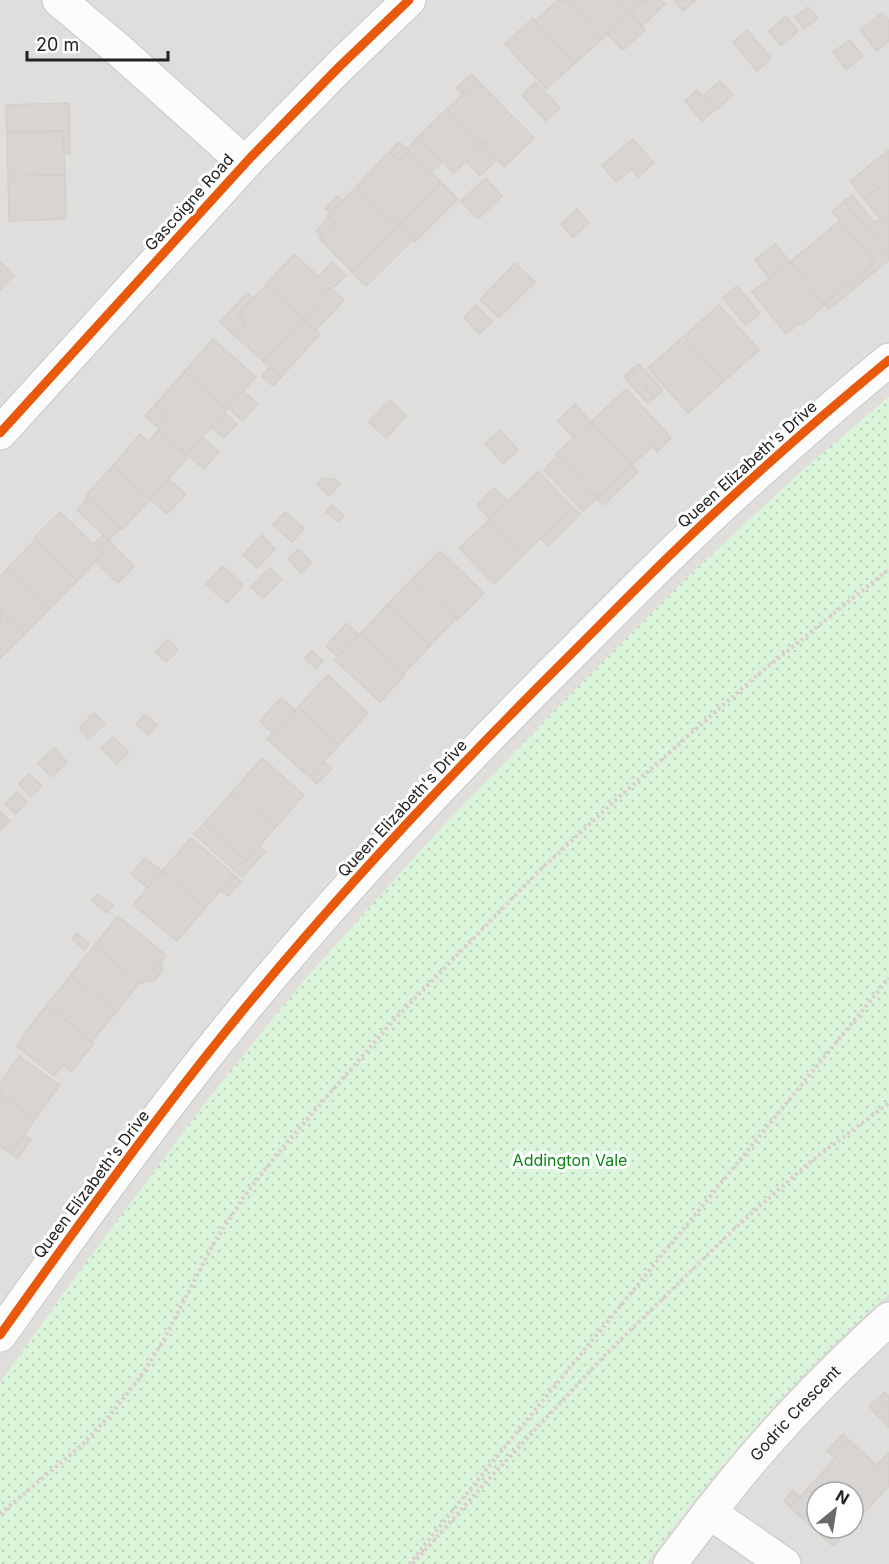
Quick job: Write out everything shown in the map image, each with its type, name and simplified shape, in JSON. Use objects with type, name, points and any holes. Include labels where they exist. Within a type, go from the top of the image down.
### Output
[{"type":"street","points":[[59,0],[126,56],[245,163]]},
{"type":"street","name":"Gascoigne Road","points":[[0,433],[245,163],[348,58],[409,0]]},
{"type":"street","name":"Queen Elizabeth's Drive","points":[[0,1335],[208,1053],[310,931],[387,845],[507,717],[691,535],[824,414],[889,360]]},
{"type":"street","name":"Godric Crescent","points":[[670,1564],[749,1463],[801,1405],[889,1319]]},
{"type":"street","points":[[710,1512],[784,1564]]},
{"type":"path","points":[[0,1514],[83,1444],[111,1414],[138,1380],[161,1345],[216,1239],[244,1197],[277,1154],[392,1022],[539,871],[611,804],[755,677],[889,569]]},
{"type":"path","points":[[409,1564],[889,978]]},
{"type":"path","points":[[413,1564],[605,1355],[735,1228],[810,1162],[889,1103]]},
{"type":"shaded area","points":[[0,0],[889,0],[889,397],[802,471],[694,571],[433,837],[306,978],[209,1098],[76,1276],[0,1383]]},
{"type":"shaded area","points":[[889,1225],[889,1564],[581,1564]]},
{"type":"green space","name":"Addington Vale","points":[[889,397],[889,1294],[822,1356],[760,1422],[701,1492],[646,1564],[0,1564],[0,1383],[76,1276],[209,1098],[306,978],[433,837],[566,699],[694,571],[802,471]]},
{"type":"building","points":[[558,0],[567,0],[602,39],[574,64],[535,21]]},
{"type":"building","points":[[567,0],[618,0],[630,13],[602,39]]},
{"type":"building","points":[[618,0],[645,0],[630,13]]},
{"type":"building","points":[[645,0],[661,0],[665,4],[642,26],[630,13]]},
{"type":"building","points":[[674,0],[694,0],[695,1],[683,11]]},
{"type":"building","points":[[808,7],[818,18],[804,29],[795,17]]},
{"type":"building","points":[[630,13],[645,30],[623,50],[607,34]]},
{"type":"building","points":[[882,13],[889,21],[889,41],[877,51],[860,30]]},
{"type":"building","points":[[786,16],[798,31],[781,46],[769,31]]},
{"type":"building","points":[[533,18],[574,64],[546,89],[505,44]]},
{"type":"building","points":[[747,30],[771,58],[757,71],[733,42]]},
{"type":"building","points":[[850,40],[863,56],[846,70],[833,52]]},
{"type":"building","points":[[471,74],[477,80],[462,94],[456,88]]},
{"type":"building","points":[[477,80],[512,116],[483,145],[447,109]]},
{"type":"building","points":[[720,81],[733,95],[717,110],[704,95]]},
{"type":"building","points":[[535,82],[560,108],[546,121],[522,95]]},
{"type":"building","points":[[697,90],[714,110],[702,121],[685,101]]},
{"type":"building","points":[[69,103],[70,154],[64,154],[63,131],[7,132],[6,105]]},
{"type":"building","points":[[447,109],[483,145],[454,173],[418,137]]},
{"type":"building","points":[[512,116],[534,138],[504,167],[483,145]]},
{"type":"building","points":[[63,131],[65,175],[8,176],[7,132]]},
{"type":"building","points":[[418,137],[442,162],[431,173],[407,149]]},
{"type":"building","points":[[633,139],[654,163],[638,177],[632,169],[616,182],[602,165]]},
{"type":"building","points":[[399,142],[409,151],[399,161],[389,152]]},
{"type":"building","points":[[483,145],[497,159],[480,176],[466,161]]},
{"type":"building","points":[[889,150],[889,180],[864,199],[850,181]]},
{"type":"building","points":[[409,151],[441,182],[398,226],[357,186],[389,152],[399,161]]},
{"type":"building","points":[[65,175],[66,219],[9,221],[8,176]]},
{"type":"building","points":[[486,178],[502,196],[478,219],[461,201]]},
{"type":"building","points":[[889,180],[889,230],[864,199]]},
{"type":"building","points":[[441,182],[458,199],[415,242],[398,226]]},
{"type":"building","points":[[357,186],[398,226],[352,272],[319,238],[334,223],[327,216]]},
{"type":"building","points":[[852,195],[874,223],[880,219],[889,230],[889,256],[844,201]]},
{"type":"building","points":[[337,196],[342,201],[330,213],[325,208]]},
{"type":"building","points":[[844,201],[889,256],[889,260],[829,309],[824,304],[874,262],[832,211]]},
{"type":"building","points":[[577,209],[589,223],[573,238],[561,224]]},
{"type":"building","points":[[329,218],[334,223],[321,236],[316,231]]},
{"type":"building","points":[[840,221],[874,262],[824,304],[790,262]]},
{"type":"building","points":[[398,226],[412,240],[366,286],[352,272]]},
{"type":"building","points":[[775,244],[790,262],[769,278],[755,260]]},
{"type":"building","points":[[294,254],[331,288],[303,319],[266,285]]},
{"type":"building","points":[[0,262],[14,275],[0,290]]},
{"type":"building","points":[[332,262],[346,275],[334,287],[320,275]]},
{"type":"building","points":[[790,262],[825,305],[803,324],[801,322],[786,334],[752,292]]},
{"type":"building","points":[[515,263],[535,282],[499,318],[480,300]]},
{"type":"building","points":[[266,285],[303,319],[263,361],[235,336],[247,323],[238,315]]},
{"type":"building","points":[[737,286],[760,314],[746,325],[723,298]]},
{"type":"building","points":[[331,288],[344,300],[316,330],[303,319]]},
{"type":"building","points":[[247,293],[253,298],[238,315],[247,323],[235,336],[220,322]]},
{"type":"building","points":[[476,305],[492,322],[479,334],[464,317]]},
{"type":"building","points":[[719,305],[759,350],[724,381],[684,336]]},
{"type":"building","points":[[303,319],[320,334],[281,377],[263,361]]},
{"type":"building","points":[[684,336],[724,381],[688,413],[648,368]]},
{"type":"building","points":[[213,339],[256,377],[226,410],[184,372]]},
{"type":"building","points":[[639,364],[663,390],[655,397],[631,370]]},
{"type":"building","points":[[270,367],[281,377],[273,386],[262,376]]},
{"type":"building","points":[[631,370],[655,397],[648,404],[624,377]]},
{"type":"building","points":[[184,372],[226,410],[187,454],[156,426],[165,415],[154,406]]},
{"type":"building","points":[[626,389],[667,433],[632,465],[591,422]]},
{"type":"building","points":[[243,391],[258,404],[242,421],[228,408]]},
{"type":"building","points":[[390,400],[406,416],[386,438],[369,422]]},
{"type":"building","points":[[575,404],[591,422],[574,438],[558,421]]},
{"type":"building","points":[[154,406],[165,415],[156,426],[145,416]]},
{"type":"building","points":[[224,412],[237,424],[223,438],[211,427]]},
{"type":"building","points":[[591,422],[632,465],[597,498],[556,454]]},
{"type":"building","points":[[158,430],[188,457],[150,499],[113,466],[140,434],[148,442]]},
{"type":"building","points":[[500,430],[518,450],[503,464],[485,443]]},
{"type":"building","points":[[667,433],[671,438],[657,452],[652,446]]},
{"type":"building","points":[[202,437],[219,452],[204,469],[187,454]]},
{"type":"building","points":[[558,456],[597,498],[583,511],[544,470]]},
{"type":"building","points":[[632,465],[638,472],[603,505],[597,498]]},
{"type":"building","points":[[113,466],[150,499],[122,530],[85,496]]},
{"type":"building","points":[[538,471],[572,507],[524,554],[490,519]]},
{"type":"building","points":[[323,478],[334,479],[340,484],[329,496],[317,484]]},
{"type":"building","points":[[168,479],[186,494],[167,514],[150,499]]},
{"type":"building","points":[[494,488],[508,501],[490,519],[477,505]]},
{"type":"building","points":[[88,498],[121,528],[109,540],[77,510]]},
{"type":"building","points":[[332,505],[344,515],[339,522],[326,512]]},
{"type":"building","points":[[572,507],[580,514],[548,546],[541,538]]},
{"type":"building","points":[[60,512],[103,554],[77,581],[34,538]]},
{"type":"building","points":[[285,512],[304,528],[292,542],[273,525]]},
{"type":"building","points":[[490,519],[524,554],[494,584],[459,548]]},
{"type":"building","points":[[103,535],[134,566],[118,583],[96,562],[103,554],[93,545]]},
{"type":"building","points":[[262,535],[275,549],[257,568],[243,555]]},
{"type":"building","points":[[35,540],[77,581],[50,608],[9,567]]},
{"type":"building","points":[[298,549],[312,563],[301,573],[288,559]]},
{"type":"building","points":[[440,551],[484,593],[457,620],[413,578]]},
{"type":"building","points":[[223,566],[243,585],[227,603],[206,584]]},
{"type":"building","points":[[9,567],[50,608],[24,635],[0,611],[0,576]]},
{"type":"building","points":[[270,568],[282,579],[263,598],[251,587]]},
{"type":"building","points":[[413,578],[456,618],[430,646],[387,605]]},
{"type":"building","points":[[387,605],[430,646],[404,673],[361,633]]},
{"type":"building","points":[[0,611],[24,635],[0,658]]},
{"type":"building","points":[[347,623],[359,635],[338,657],[326,646]]},
{"type":"building","points":[[361,633],[405,675],[380,702],[335,660]]},
{"type":"building","points":[[168,639],[178,650],[166,662],[155,652]]},
{"type":"building","points":[[312,651],[323,661],[316,669],[305,658]]},
{"type":"building","points":[[328,675],[368,713],[339,745],[298,707]]},
{"type":"building","points":[[281,698],[295,710],[273,734],[260,721]]},
{"type":"building","points":[[298,707],[339,745],[309,777],[267,739]]},
{"type":"building","points":[[94,713],[105,723],[89,739],[79,728]]},
{"type":"building","points":[[145,714],[157,725],[148,735],[136,725]]},
{"type":"building","points":[[113,737],[129,752],[117,764],[101,748]]},
{"type":"building","points":[[54,748],[67,762],[51,777],[38,763]]},
{"type":"building","points":[[262,758],[304,795],[275,828],[233,791]]},
{"type":"building","points":[[324,761],[332,768],[317,784],[309,777]]},
{"type":"building","points":[[29,774],[42,786],[31,797],[19,784]]},
{"type":"building","points":[[233,791],[275,828],[246,861],[204,824]]},
{"type":"building","points":[[17,792],[27,802],[15,814],[5,804]]},
{"type":"building","points":[[0,813],[10,821],[0,831]]},
{"type":"building","points":[[204,824],[246,861],[259,846],[265,852],[242,877],[194,834]]},
{"type":"building","points":[[191,838],[234,875],[205,908],[162,871]]},
{"type":"building","points":[[145,858],[162,871],[148,888],[131,874]]},
{"type":"building","points":[[162,871],[205,908],[177,941],[133,905]]},
{"type":"building","points":[[234,875],[241,882],[228,896],[220,890]]},
{"type":"building","points":[[98,894],[113,905],[107,913],[92,901]]},
{"type":"building","points":[[118,916],[166,955],[142,984],[94,946]]},
{"type":"building","points":[[77,933],[89,944],[85,950],[72,939]]},
{"type":"building","points":[[94,946],[140,982],[116,1012],[71,975]]},
{"type":"building","points":[[161,960],[163,970],[154,981],[145,981]]},
{"type":"building","points":[[71,975],[116,1012],[92,1041],[47,1005]]},
{"type":"building","points":[[47,1005],[94,1043],[71,1072],[63,1065],[54,1076],[17,1046]]},
{"type":"building","points":[[19,1056],[60,1085],[35,1119],[0,1094],[0,1083]]},
{"type":"building","points":[[0,1094],[35,1119],[11,1154],[0,1146]]},
{"type":"building","points":[[24,1135],[31,1139],[18,1158],[11,1154]]},
{"type":"building","points":[[885,1392],[889,1397],[889,1402],[876,1414],[869,1406]]},
{"type":"building","points":[[889,1402],[889,1427],[876,1414]]},
{"type":"building","points":[[843,1434],[850,1441],[835,1458],[827,1451]]},
{"type":"building","points":[[850,1441],[889,1476],[889,1486],[865,1512],[865,1480],[827,1480],[821,1474]]},
{"type":"building","points":[[889,1454],[889,1476],[877,1465]]},
{"type":"building","points":[[821,1474],[827,1480],[815,1480]]},
{"type":"building","points":[[793,1490],[799,1497],[790,1507],[784,1501]]},
{"type":"building","points":[[805,1491],[805,1521],[790,1507]]},
{"type":"building","points":[[826,1540],[839,1540],[833,1546]]},
{"type":"cycle path","points":[[0,433],[251,157],[340,66],[409,0]]},
{"type":"cycle path","points":[[0,1335],[103,1192],[210,1051],[297,946],[388,844],[481,745],[675,550],[788,446],[889,360]]}]
